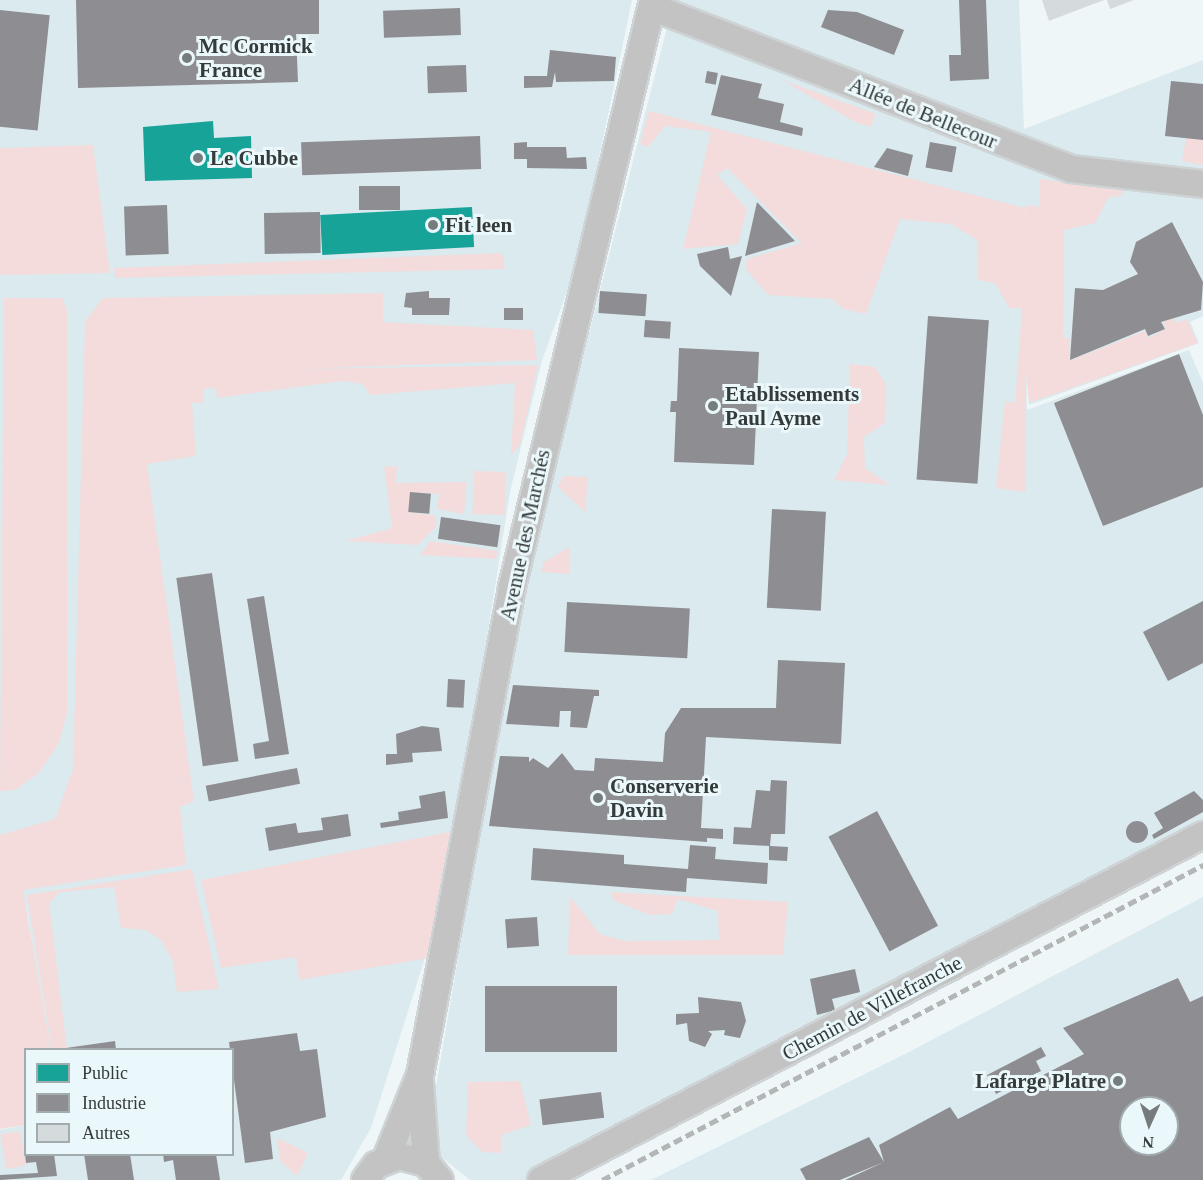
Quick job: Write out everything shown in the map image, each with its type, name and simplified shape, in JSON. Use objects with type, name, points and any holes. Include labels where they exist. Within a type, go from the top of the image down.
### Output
[{"type":"street","name":"Allée de Bellecour","points":[[664,5],[1071,169],[1203,184]]},
{"type":"street","name":"Avenue des Marchés","points":[[386,1159],[420,1075],[514,575],[664,5]]},
{"type":"street","name":"Chemin de Villefranche","points":[[542,1180],[1203,835]]},
{"type":"street","name":"Avenue des Marchés","points":[[420,1075],[433,1171]]},
{"type":"street","points":[[365,1180],[386,1159],[399,1156],[433,1171]]},
{"type":"shaded area","points":[[0,0],[632,0],[577,263],[542,361],[510,492],[457,827],[429,945],[371,1128],[341,1180],[0,1180],[0,1130],[24,1125],[24,1156],[234,1156],[234,1048],[50,1048],[26,904],[0,907]]},
{"type":"shaded area","points":[[674,0],[1019,0],[1024,129],[1203,60],[1203,316],[1190,322],[1199,343],[1029,405],[1026,304],[1027,410],[1189,350],[1203,383],[1203,824],[528,1180],[470,1180],[434,1151],[430,1121],[517,617]]},
{"type":"shaded area","points":[[782,80],[876,114],[871,127],[857,123]]},
{"type":"shaded area","points":[[649,111],[1025,208],[1026,309],[1026,205],[1040,207],[1040,179],[1123,190],[1122,195],[1108,198],[1095,223],[1064,230],[1063,338],[1070,338],[1069,361],[1145,331],[1149,338],[1166,329],[1163,322],[1173,318],[1176,323],[1187,319],[1198,343],[1029,403],[1026,374],[1026,492],[996,488],[1005,401],[1015,403],[1022,308],[1009,308],[995,283],[978,280],[977,240],[951,224],[900,219],[866,314],[843,309],[832,299],[768,295],[745,268],[747,259],[802,243],[727,168],[717,175],[747,209],[738,244],[683,249],[711,132],[665,126],[648,147],[640,144]]},
{"type":"shaded area","points":[[1186,138],[1203,140],[1203,165],[1182,161]]},
{"type":"shaded area","points":[[93,145],[110,273],[0,275],[0,148]]},
{"type":"shaded area","points":[[502,253],[505,269],[115,278],[114,268]]},
{"type":"shaded area","points":[[383,293],[383,322],[533,330],[537,360],[303,369],[538,365],[520,445],[511,455],[515,383],[370,395],[363,384],[342,381],[217,398],[216,388],[204,389],[203,403],[192,403],[196,456],[147,464],[194,801],[180,807],[186,865],[23,890],[51,1048],[24,1048],[24,1125],[0,1129],[0,835],[55,819],[73,769],[85,321],[103,298]]},
{"type":"shaded area","points":[[4,298],[62,298],[67,310],[67,713],[59,743],[39,773],[15,790],[0,791]]},
{"type":"shaded area","points":[[850,364],[875,367],[886,384],[885,423],[864,437],[865,468],[890,485],[834,480],[847,454]]},
{"type":"shaded area","points":[[397,466],[396,483],[467,482],[464,514],[437,509],[439,494],[411,492],[409,512],[436,516],[436,527],[418,545],[345,541],[392,528],[384,467]]},
{"type":"shaded area","points":[[474,471],[506,472],[504,515],[472,514]]},
{"type":"shaded area","points":[[563,476],[588,477],[585,512],[558,487]]},
{"type":"shaded area","points":[[430,541],[498,551],[496,559],[420,555]]},
{"type":"shaded area","points":[[570,547],[569,574],[541,572],[544,562]]},
{"type":"shaded area","points":[[450,832],[429,958],[299,980],[296,957],[221,968],[201,880]]},
{"type":"shaded area","points":[[192,869],[219,989],[177,992],[173,962],[161,940],[146,930],[121,928],[114,887],[60,892],[49,903],[67,1048],[52,1048],[27,895]]},
{"type":"shaded area","points":[[609,892],[788,902],[783,955],[568,955],[570,897],[600,934],[625,941],[719,940],[718,911],[678,899],[672,914],[650,915],[615,901]]},
{"type":"shaded area","points":[[1203,897],[1203,1180],[651,1180],[909,1052]]},
{"type":"shaded area","points":[[520,1081],[531,1125],[501,1135],[501,1153],[482,1152],[466,1135],[468,1082]]},
{"type":"shaded area","points":[[20,1131],[26,1165],[6,1169],[0,1134]]},
{"type":"shaded area","points":[[277,1138],[308,1153],[297,1176],[280,1161]]},
{"type":"building: Public","name":"Le Cubbe","points":[[213,121],[214,138],[251,136],[252,178],[145,181],[143,127]]},
{"type":"building: Public","points":[[472,207],[474,247],[322,255],[320,215]]},
{"type":"building: Industrie","name":"Mc Cormick France","points":[[76,0],[319,0],[319,34],[296,34],[298,82],[78,88]]},
{"type":"building: Industrie","points":[[959,0],[986,0],[989,79],[950,81],[949,55],[961,55]]},
{"type":"building: Industrie","points":[[460,8],[461,35],[384,38],[383,11]]},
{"type":"building: Industrie","points":[[0,10],[50,15],[38,131],[0,127]]},
{"type":"building: Industrie","points":[[828,10],[857,12],[904,30],[894,55],[821,27]]},
{"type":"building: Industrie","points":[[550,50],[616,57],[614,81],[556,82],[555,72],[552,87],[524,88],[524,76],[547,76]]},
{"type":"building: Industrie","points":[[466,65],[467,92],[428,93],[427,66]]},
{"type":"building: Industrie","points":[[707,71],[718,73],[716,85],[705,83]]},
{"type":"building: Industrie","points":[[721,75],[762,84],[758,98],[784,104],[780,122],[803,128],[802,136],[711,115]]},
{"type":"building: Industrie","points":[[1171,81],[1203,84],[1203,140],[1165,136]]},
{"type":"building: Industrie","points":[[480,136],[481,169],[302,175],[301,142]]},
{"type":"building: Industrie","points":[[527,142],[527,147],[566,147],[567,158],[586,157],[587,169],[527,168],[527,159],[514,159],[514,143]]},
{"type":"building: Industrie","points":[[930,142],[957,147],[952,172],[925,168]]},
{"type":"building: Industrie","points":[[887,148],[913,155],[908,176],[874,167]]},
{"type":"building: Industrie","points":[[359,186],[400,186],[400,210],[359,210]]},
{"type":"building: Industrie","points":[[757,202],[795,241],[745,256]]},
{"type":"building: Industrie","points":[[167,205],[169,254],[126,255],[124,207]]},
{"type":"building: Industrie","points":[[320,212],[321,253],[265,254],[264,213]]},
{"type":"building: Industrie","points":[[1172,222],[1203,282],[1201,310],[1161,322],[1165,329],[1148,336],[1145,329],[1070,360],[1075,288],[1103,290],[1138,274],[1130,262],[1136,242]]},
{"type":"building: Industrie","points":[[728,247],[730,259],[742,256],[731,296],[700,266],[697,254]]},
{"type":"building: Industrie","points":[[429,291],[429,298],[450,298],[449,315],[412,315],[412,308],[404,307],[406,293]]},
{"type":"building: Industrie","points":[[600,291],[647,294],[645,316],[598,313]]},
{"type":"building: Industrie","points":[[504,308],[523,308],[523,320],[504,320]]},
{"type":"building: Industrie","points":[[928,316],[989,320],[977,484],[917,480]]},
{"type":"building: Industrie","points":[[645,320],[671,322],[670,339],[644,337]]},
{"type":"building: Industrie","name":"Etablissements Paul Ayme","points":[[679,348],[759,352],[754,465],[674,462],[676,412],[670,412],[671,401],[677,401]]},
{"type":"building: Industrie","points":[[1179,354],[1203,415],[1203,487],[1103,526],[1054,403]]},
{"type":"building: Industrie","points":[[410,492],[431,494],[429,514],[408,512]]},
{"type":"building: Industrie","points":[[772,509],[826,512],[821,611],[767,608]]},
{"type":"building: Industrie","points":[[441,517],[500,525],[497,547],[438,539]]},
{"type":"building: Industrie","points":[[212,573],[238,761],[203,766],[176,578]]},
{"type":"building: Industrie","points":[[264,596],[289,754],[255,759],[253,744],[269,741],[247,599]]},
{"type":"building: Industrie","points":[[1203,601],[1203,663],[1168,681],[1143,632]]},
{"type":"building: Industrie","points":[[567,602],[690,608],[687,658],[564,652]]},
{"type":"building: Industrie","name":"Conserverie Davin","points":[[778,660],[845,663],[841,744],[706,737],[701,828],[723,829],[723,839],[707,838],[707,842],[489,826],[500,756],[529,757],[529,762],[533,758],[548,768],[562,753],[575,770],[594,771],[595,758],[663,762],[665,733],[681,708],[776,708]]},
{"type":"building: Industrie","points":[[448,679],[465,680],[464,708],[447,707]]},
{"type":"building: Industrie","points":[[513,685],[599,690],[599,696],[594,696],[587,728],[570,727],[571,711],[560,711],[559,727],[506,724]]},
{"type":"building: Industrie","points":[[422,726],[439,728],[442,751],[412,753],[413,762],[386,765],[386,754],[397,754],[396,734]]},
{"type":"building: Industrie","points":[[297,768],[300,784],[209,801],[206,786]]},
{"type":"building: Industrie","points":[[771,780],[787,781],[785,834],[771,834],[770,846],[788,847],[787,861],[769,860],[769,846],[733,844],[734,827],[751,828],[756,790],[770,791]]},
{"type":"building: Industrie","points":[[445,791],[448,818],[381,828],[380,823],[399,820],[398,812],[421,808],[419,796]]},
{"type":"building: Industrie","points":[[1194,791],[1203,800],[1203,812],[1154,839],[1152,835],[1163,828],[1154,813]]},
{"type":"building: Industrie","points":[[877,811],[938,926],[889,952],[828,837]]},
{"type":"building: Industrie","points":[[348,814],[351,836],[269,851],[265,828],[296,823],[298,833],[323,830],[321,818]]},
{"type":"building: Industrie","points":[[1133,821],[1141,821],[1148,828],[1148,836],[1141,843],[1133,843],[1126,836],[1126,828]]},
{"type":"building: Industrie","points":[[690,845],[716,847],[715,859],[768,863],[767,884],[687,878],[686,892],[531,880],[533,848],[624,855],[624,864],[688,869]]},
{"type":"building: Industrie","points":[[537,917],[539,946],[507,948],[505,919]]},
{"type":"building: Industrie","points":[[855,969],[860,992],[832,999],[835,1010],[817,1015],[810,979]]},
{"type":"building: Industrie","name":"Lafarge Platre","points":[[1178,978],[1190,1002],[1203,996],[1203,1180],[845,1180],[884,1162],[879,1145],[950,1107],[958,1119],[1084,1054],[1063,1028]]},
{"type":"building: Industrie","points":[[485,986],[617,986],[617,1052],[485,1052]]},
{"type":"building: Industrie","points":[[698,997],[741,1002],[746,1021],[740,1038],[724,1035],[725,1030],[708,1031],[712,1034],[705,1047],[689,1041],[687,1023],[676,1025],[676,1014],[699,1013]]},
{"type":"building: Industrie","points":[[297,1033],[300,1051],[317,1049],[326,1117],[270,1132],[273,1159],[245,1163],[234,1080],[234,1048],[230,1048],[229,1042]]},
{"type":"building: Industrie","points":[[115,1041],[116,1048],[66,1048]]},
{"type":"building: Industrie","points":[[1041,1047],[1046,1056],[1036,1061],[1041,1071],[996,1094],[987,1075]]},
{"type":"building: Industrie","points":[[601,1092],[604,1118],[543,1125],[539,1100]]},
{"type":"building: Industrie","points":[[869,1137],[884,1162],[840,1180],[806,1180],[800,1169]]},
{"type":"building: Industrie","points":[[25,1156],[54,1156],[57,1176],[0,1180],[0,1175],[38,1173],[36,1162],[26,1163]]},
{"type":"building: Industrie","points":[[84,1156],[130,1156],[134,1180],[88,1180]]},
{"type":"building: Industrie","points":[[163,1156],[216,1156],[220,1180],[176,1180],[173,1160],[164,1162]]},
{"type":"building: Autres","points":[[1042,0],[1104,0],[1049,21]]},
{"type":"building: Autres","points":[[1107,0],[1134,0],[1110,9]]},
{"type":"railway","points":[[602,1180],[1203,865]]},
{"type":"place","name":"Mc Cormick France","points":[[187,58]]},
{"type":"place","name":"Le Cubbe","points":[[198,158]]},
{"type":"place","name":"Fit leen","points":[[433,225]]},
{"type":"place","name":"Etablissements Paul Ayme","points":[[713,406]]},
{"type":"place","name":"Conserverie Davin","points":[[598,798]]},
{"type":"place","name":"Lafarge Platre","points":[[1118,1081]]}]
